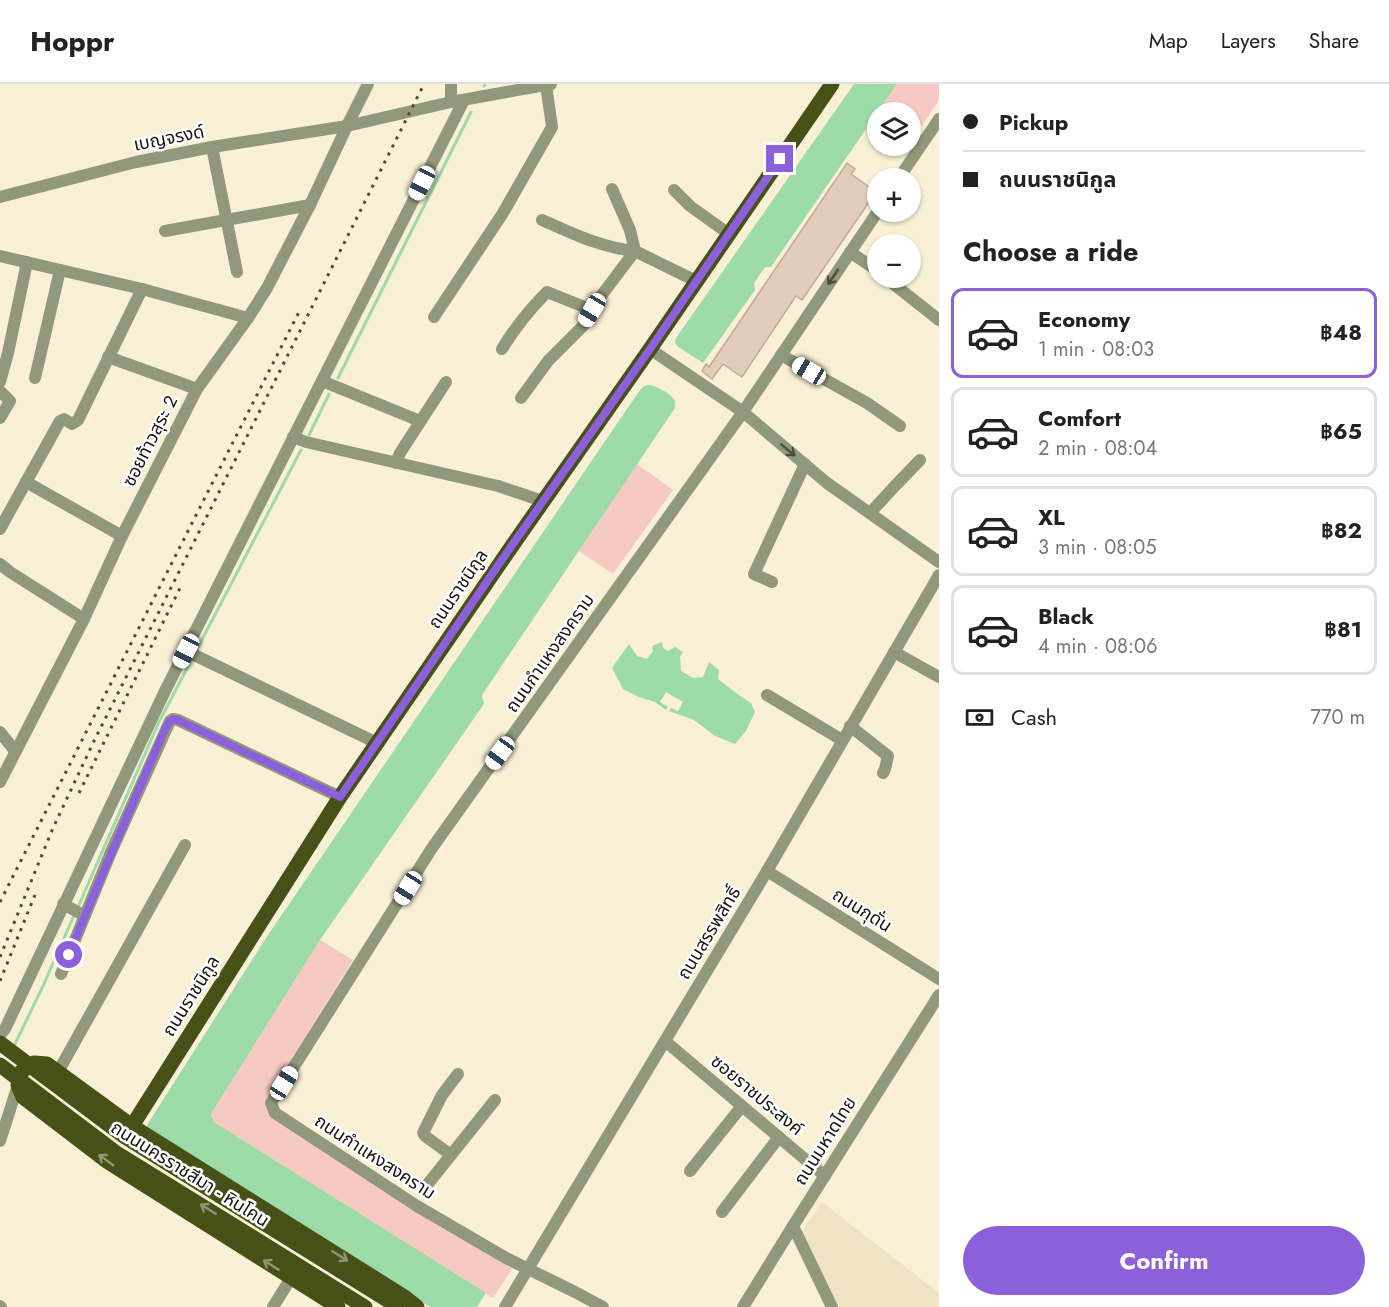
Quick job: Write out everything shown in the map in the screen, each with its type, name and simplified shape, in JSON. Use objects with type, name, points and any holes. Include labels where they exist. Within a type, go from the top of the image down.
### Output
[{"type":"main road","name":"ถนนราชนิกูล","points":[[132,1126],[340,797],[832,84]]},
{"type":"main road","points":[[0,1043],[125,1137],[398,1307]]},
{"type":"main road","points":[[338,1307],[108,1162],[23,1097],[18,1085],[22,1071],[34,1063],[47,1064],[132,1126],[417,1307]]},
{"type":"main road","name":"ถนนนครราชสีมา - หินโคน","points":[[0,1065],[116,1152],[365,1307]]},
{"type":"street","name":"ซอยท้าวสุระ 2","points":[[0,782],[84,620],[122,536],[196,389],[267,288],[369,84]]},
{"type":"street","points":[[451,84],[451,102]]},
{"type":"street","name":"เบญจรงด์","points":[[3,193],[136,162],[212,147],[347,126],[464,99],[551,84]]},
{"type":"street","points":[[434,317],[503,213],[552,127],[546,85]]},
{"type":"street","points":[[61,974],[75,910],[191,653],[293,437],[464,99]]},
{"type":"street","points":[[906,168],[939,119]]},
{"type":"street","points":[[212,147],[237,272]]},
{"type":"street","points":[[521,398],[548,361],[583,326],[635,251],[630,230],[612,189]]},
{"type":"street","points":[[674,190],[690,206],[729,234]]},
{"type":"street","points":[[165,231],[310,206]]},
{"type":"street","points":[[542,220],[618,249],[635,251],[696,281]]},
{"type":"street","name":"ถนนกำแหงสงคราม","points":[[529,1268],[506,1258],[408,1200],[275,1113],[271,1103],[432,848],[744,412],[870,222]]},
{"type":"street","points":[[850,252],[867,264]]},
{"type":"street","points":[[0,256],[142,289],[248,318]]},
{"type":"street","points":[[0,382],[27,262]]},
{"type":"street","points":[[35,378],[60,270]]},
{"type":"street","points":[[899,288],[939,320]]},
{"type":"street","points":[[0,529],[60,421],[64,419],[72,423],[78,420],[142,289]]},
{"type":"street","points":[[502,349],[518,322],[547,292],[592,310]]},
{"type":"street","points":[[650,349],[744,412],[827,483],[939,562]]},
{"type":"street","points":[[782,355],[867,402],[900,426]]},
{"type":"street","points":[[108,357],[196,389]]},
{"type":"street","points":[[322,381],[420,421]]},
{"type":"street","points":[[396,463],[400,453],[446,382]]},
{"type":"street","points":[[0,391],[10,400],[0,418]]},
{"type":"street","points":[[293,437],[306,442],[498,486],[543,501]]},
{"type":"street","points":[[870,513],[920,460]]},
{"type":"street","points":[[772,582],[754,574],[806,464]]},
{"type":"street","points":[[26,482],[122,536]]},
{"type":"street","points":[[0,564],[84,620]]},
{"type":"street","name":"ถนนสรรพสิทธิ์","points":[[505,1307],[767,871],[939,575]]},
{"type":"street","points":[[894,652],[939,677]]},
{"type":"street","points":[[191,653],[377,743]]},
{"type":"street","points":[[767,695],[842,740]]},
{"type":"street","points":[[0,1035],[116,842],[170,721],[173,719],[188,724],[340,797]]},
{"type":"street","points":[[850,726],[888,756],[883,773]]},
{"type":"street","points":[[0,732],[15,751]]},
{"type":"street","points":[[58,1072],[185,844]]},
{"type":"street","name":"ถนนกุดั่น","points":[[767,871],[939,979]]},
{"type":"street","name":"ถนนมหาดไทย","points":[[743,1307],[939,996]]},
{"type":"street","name":"ซอยราชประสงค์","points":[[665,1041],[825,1176]]},
{"type":"street","points":[[451,1155],[425,1136],[423,1132],[436,1105],[458,1074]]},
{"type":"street","points":[[0,1141],[18,1085]]},
{"type":"street","points":[[427,1185],[495,1100]]},
{"type":"street","points":[[690,1171],[742,1106]]},
{"type":"street","points":[[722,1212],[779,1137]]},
{"type":"street","points":[[793,1226],[832,1307]]},
{"type":"street","points":[[529,1268],[603,1307]]},
{"type":"street","points":[[273,1307],[291,1278]]},
{"type":"shaded area","points":[[854,84],[897,84],[885,102],[867,102],[867,128],[771,267],[765,267],[754,283],[755,290],[703,363],[677,346],[676,338]]},
{"type":"shaded area","points":[[897,84],[939,84],[939,100],[921,127],[921,102],[885,102]]},
{"type":"shaded area","points":[[649,385],[671,396],[675,400],[675,408],[482,695],[484,704],[320,940],[211,1114],[214,1122],[486,1293],[477,1307],[430,1307],[148,1129],[147,1125],[268,935],[640,390]]},
{"type":"shaded area","points":[[637,464],[673,490],[613,574],[579,551]]},
{"type":"shaded area","points":[[662,642],[663,648],[668,651],[675,647],[683,652],[680,656],[681,671],[693,678],[703,677],[709,662],[719,670],[718,679],[751,703],[755,712],[746,731],[735,744],[715,736],[694,720],[669,711],[671,708],[678,711],[683,702],[666,692],[660,702],[668,707],[666,710],[655,702],[623,689],[612,668],[629,644],[637,656],[647,659],[653,651],[652,646]]},
{"type":"shaded area","points":[[320,940],[353,960],[267,1098],[266,1107],[272,1116],[512,1269],[493,1298],[214,1122],[211,1114]]},
{"type":"shaded area","points":[[822,1202],[939,1293],[939,1307],[835,1307],[800,1234]]},
{"type":"building","points":[[847,163],[855,169],[851,174],[867,186],[867,205],[802,300],[796,296],[742,377],[723,364],[712,379],[702,371],[706,364],[709,367]]},
{"type":"waterway","points":[[338,378],[471,112]]},
{"type":"waterway","points":[[309,435],[329,394]]},
{"type":"waterway","points":[[196,651],[301,450]]},
{"type":"waterway","points":[[78,907],[159,722],[193,657]]},
{"type":"waterway","points":[[14,1046],[75,913]]},
{"type":"railway","points":[[0,957],[53,828],[94,741],[424,84]]},
{"type":"railway","points":[[0,902],[299,312]]},
{"type":"railway","points":[[79,793],[181,586]]},
{"type":"railway","points":[[0,981],[37,890]]},
{"type":"route","points":[[69,955],[166,727],[173,719],[340,797],[780,159]]}]
